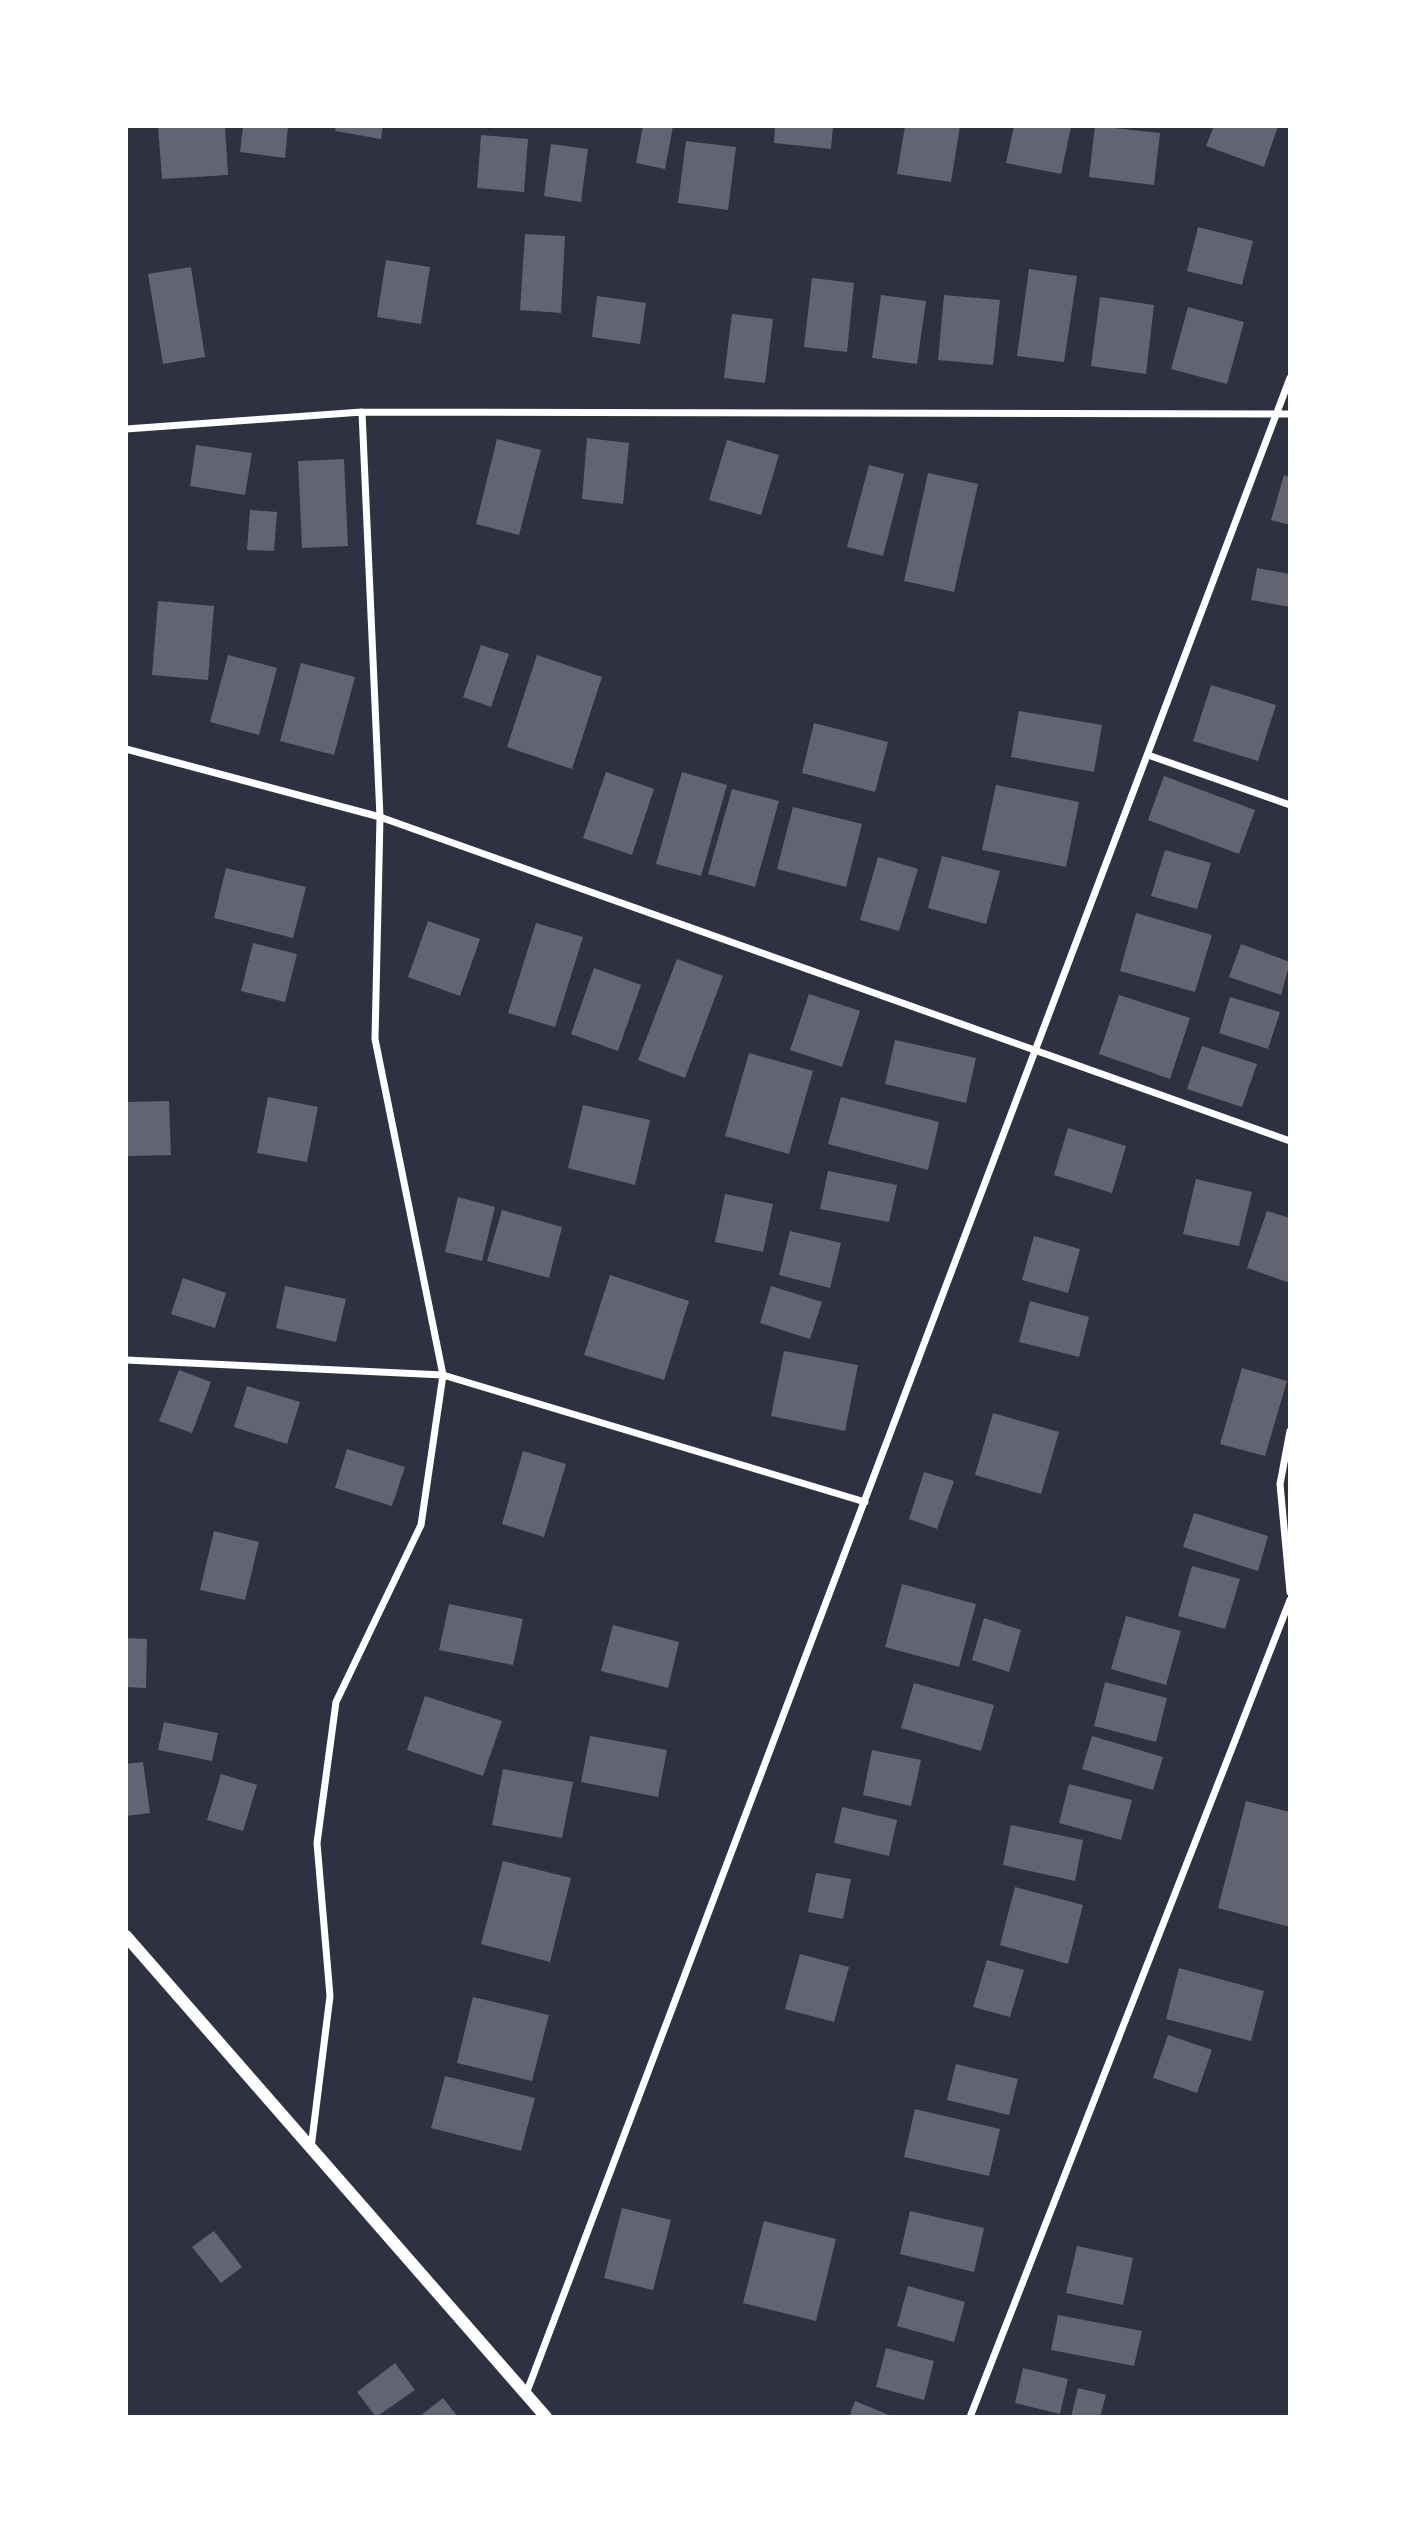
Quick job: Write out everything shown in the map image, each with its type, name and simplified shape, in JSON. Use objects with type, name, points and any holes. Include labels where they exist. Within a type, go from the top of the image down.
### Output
[{"type":"street","points":[[526,2394],[1290,379]]},
{"type":"street","points":[[312,2148],[330,1996],[317,1843],[336,1702],[421,1525],[443,1374],[375,1039],[380,817],[362,412]]},
{"type":"street","points":[[126,429],[362,412],[1290,414]]},
{"type":"street","points":[[126,749],[380,817],[1290,1141]]},
{"type":"street","points":[[1148,755],[1290,805]]},
{"type":"street","points":[[126,1360],[443,1374],[865,1502]]},
{"type":"street","points":[[1290,1431],[1280,1484],[1290,1592]]},
{"type":"street","points":[[970,2417],[1290,1600]]},
{"type":"street","points":[[126,1936],[546,2417]]},
{"type":"building","points":[[158,126],[225,126],[228,175],[162,179]]},
{"type":"building","points":[[243,126],[288,126],[285,158],[240,152]]},
{"type":"building","points":[[336,126],[383,126],[381,139],[335,131]]},
{"type":"building","points":[[643,126],[673,126],[665,169],[636,163]]},
{"type":"building","points":[[775,126],[833,126],[831,149],[774,143]]},
{"type":"building","points":[[905,126],[960,126],[951,182],[897,174]]},
{"type":"building","points":[[1014,126],[1071,127],[1061,174],[1006,163]]},
{"type":"building","points":[[1095,126],[1160,133],[1154,185],[1089,177]]},
{"type":"building","points":[[1214,126],[1278,126],[1264,167],[1206,146]]},
{"type":"building","points":[[481,135],[528,139],[524,192],[477,188]]},
{"type":"building","points":[[686,141],[736,147],[728,210],[678,203]]},
{"type":"building","points":[[551,144],[588,149],[581,202],[544,196]]},
{"type":"building","points":[[1198,227],[1253,241],[1242,285],[1187,271]]},
{"type":"building","points":[[525,234],[565,236],[561,313],[520,310]]},
{"type":"building","points":[[386,260],[430,267],[421,324],[377,317]]},
{"type":"building","points":[[191,267],[205,357],[163,364],[148,274]]},
{"type":"building","points":[[1029,269],[1077,276],[1064,362],[1017,356]]},
{"type":"building","points":[[812,278],[854,283],[847,352],[804,347]]},
{"type":"building","points":[[881,295],[926,301],[917,364],[872,358]]},
{"type":"building","points":[[944,295],[1000,300],[993,365],[938,360]]},
{"type":"building","points":[[597,296],[646,303],[640,344],[592,337]]},
{"type":"building","points":[[1100,297],[1154,305],[1146,374],[1091,366]]},
{"type":"building","points":[[1188,307],[1244,322],[1227,384],[1171,369]]},
{"type":"building","points":[[732,314],[773,319],[765,383],[724,378]]},
{"type":"building","points":[[587,438],[629,443],[623,504],[582,499]]},
{"type":"building","points":[[497,439],[541,450],[519,535],[476,524]]},
{"type":"building","points":[[727,440],[779,455],[761,515],[709,500]]},
{"type":"building","points":[[196,445],[252,453],[245,495],[190,486]]},
{"type":"building","points":[[344,459],[348,546],[302,548],[298,461]]},
{"type":"building","points":[[869,465],[904,474],[883,556],[847,547]]},
{"type":"building","points":[[928,473],[978,484],[954,592],[904,581]]},
{"type":"building","points":[[1284,475],[1290,477],[1290,525],[1271,520]]},
{"type":"building","points":[[250,510],[277,512],[274,551],[247,550]]},
{"type":"building","points":[[1257,568],[1290,574],[1290,607],[1251,600]]},
{"type":"building","points":[[158,601],[214,606],[208,680],[152,675]]},
{"type":"building","points":[[481,645],[509,654],[491,707],[463,697]]},
{"type":"building","points":[[228,655],[277,668],[259,735],[210,722]]},
{"type":"building","points":[[537,655],[602,677],[572,769],[507,747]]},
{"type":"building","points":[[301,663],[355,677],[334,755],[280,741]]},
{"type":"building","points":[[1211,685],[1276,705],[1258,761],[1193,741]]},
{"type":"building","points":[[1019,711],[1102,725],[1094,772],[1011,757]]},
{"type":"building","points":[[814,723],[888,742],[875,792],[802,773]]},
{"type":"building","points":[[606,772],[654,789],[632,855],[583,838]]},
{"type":"building","points":[[682,772],[727,785],[701,876],[656,864]]},
{"type":"building","points":[[1164,776],[1255,810],[1239,854],[1148,820]]},
{"type":"building","points":[[996,785],[1079,802],[1066,867],[982,850]]},
{"type":"building","points":[[732,789],[779,801],[755,887],[708,874]]},
{"type":"building","points":[[793,807],[862,824],[846,887],[777,869]]},
{"type":"building","points":[[1165,850],[1211,863],[1197,909],[1151,896]]},
{"type":"building","points":[[942,856],[1000,871],[986,924],[928,908]]},
{"type":"building","points":[[878,857],[918,869],[899,931],[860,920]]},
{"type":"building","points":[[226,868],[306,887],[293,938],[214,918]]},
{"type":"building","points":[[1136,913],[1212,935],[1195,992],[1120,971]]},
{"type":"building","points":[[428,921],[480,939],[460,996],[408,977]]},
{"type":"building","points":[[536,923],[583,937],[555,1027],[508,1013]]},
{"type":"building","points":[[253,943],[297,954],[285,1002],[241,991]]},
{"type":"building","points":[[1241,944],[1290,962],[1281,995],[1229,977]]},
{"type":"building","points":[[677,959],[723,976],[685,1078],[638,1060]]},
{"type":"building","points":[[594,968],[641,985],[618,1051],[571,1034]]},
{"type":"building","points":[[809,994],[860,1011],[842,1067],[790,1050]]},
{"type":"building","points":[[1119,995],[1190,1018],[1170,1079],[1099,1054]]},
{"type":"building","points":[[1230,997],[1280,1012],[1268,1049],[1219,1033]]},
{"type":"building","points":[[895,1040],[976,1058],[966,1103],[885,1084]]},
{"type":"building","points":[[1202,1046],[1257,1064],[1242,1107],[1187,1089]]},
{"type":"building","points":[[749,1053],[813,1071],[789,1154],[725,1136]]},
{"type":"building","points":[[268,1097],[318,1107],[307,1162],[257,1153]]},
{"type":"building","points":[[841,1097],[939,1122],[928,1170],[828,1144]]},
{"type":"building","points":[[169,1101],[171,1155],[128,1156],[127,1102]]},
{"type":"building","points":[[583,1105],[650,1120],[635,1185],[568,1168]]},
{"type":"building","points":[[1068,1128],[1126,1146],[1112,1193],[1054,1175]]},
{"type":"building","points":[[828,1171],[897,1185],[889,1222],[820,1209]]},
{"type":"building","points":[[1196,1179],[1252,1192],[1239,1246],[1183,1234]]},
{"type":"building","points":[[725,1194],[773,1204],[763,1252],[715,1242]]},
{"type":"building","points":[[458,1197],[495,1207],[482,1261],[445,1252]]},
{"type":"building","points":[[502,1210],[562,1227],[549,1278],[487,1261]]},
{"type":"building","points":[[1267,1211],[1290,1218],[1290,1283],[1247,1268]]},
{"type":"building","points":[[790,1231],[841,1243],[830,1288],[779,1275]]},
{"type":"building","points":[[1034,1236],[1080,1249],[1068,1293],[1022,1280]]},
{"type":"building","points":[[610,1275],[689,1301],[664,1380],[584,1355]]},
{"type":"building","points":[[183,1278],[226,1293],[215,1328],[171,1314]]},
{"type":"building","points":[[285,1286],[346,1299],[336,1342],[276,1328]]},
{"type":"building","points":[[771,1286],[822,1302],[810,1339],[760,1323]]},
{"type":"building","points":[[1030,1301],[1089,1317],[1079,1357],[1019,1342]]},
{"type":"building","points":[[784,1351],[858,1365],[845,1431],[771,1416]]},
{"type":"building","points":[[1242,1368],[1287,1381],[1265,1456],[1220,1444]]},
{"type":"building","points":[[179,1370],[211,1382],[192,1433],[159,1421]]},
{"type":"building","points":[[247,1386],[300,1402],[287,1444],[234,1427]]},
{"type":"building","points":[[993,1413],[1059,1432],[1041,1494],[975,1475]]},
{"type":"building","points":[[347,1449],[405,1467],[392,1506],[335,1488]]},
{"type":"building","points":[[523,1451],[566,1464],[544,1537],[502,1524]]},
{"type":"building","points":[[924,1472],[954,1481],[937,1529],[909,1519]]},
{"type":"building","points":[[1194,1513],[1268,1536],[1258,1571],[1183,1547]]},
{"type":"building","points":[[214,1531],[259,1542],[245,1600],[200,1590]]},
{"type":"building","points":[[1192,1566],[1240,1579],[1225,1629],[1178,1616]]},
{"type":"building","points":[[902,1584],[976,1604],[959,1667],[885,1647]]},
{"type":"building","points":[[449,1604],[523,1619],[513,1665],[439,1650]]},
{"type":"building","points":[[1126,1616],[1181,1631],[1166,1685],[1111,1669]]},
{"type":"building","points":[[984,1618],[1021,1630],[1009,1672],[972,1660]]},
{"type":"building","points":[[613,1625],[679,1642],[668,1688],[601,1671]]},
{"type":"building","points":[[126,1638],[147,1639],[146,1688],[126,1687]]},
{"type":"building","points":[[1105,1682],[1167,1698],[1156,1742],[1094,1726]]},
{"type":"building","points":[[914,1683],[994,1705],[981,1751],[901,1728]]},
{"type":"building","points":[[425,1696],[502,1721],[483,1776],[407,1750]]},
{"type":"building","points":[[164,1722],[218,1733],[212,1761],[158,1750]]},
{"type":"building","points":[[590,1736],[667,1750],[658,1797],[581,1782]]},
{"type":"building","points":[[1092,1736],[1163,1757],[1153,1790],[1082,1769]]},
{"type":"building","points":[[872,1750],[921,1760],[911,1806],[863,1795]]},
{"type":"building","points":[[143,1762],[150,1813],[126,1816],[126,1764]]},
{"type":"building","points":[[503,1769],[573,1782],[562,1838],[492,1825]]},
{"type":"building","points":[[221,1774],[257,1785],[243,1831],[207,1820]]},
{"type":"building","points":[[1069,1784],[1132,1800],[1121,1840],[1059,1823]]},
{"type":"building","points":[[1246,1801],[1290,1812],[1290,1927],[1218,1908]]},
{"type":"building","points":[[842,1807],[897,1820],[889,1856],[834,1843]]},
{"type":"building","points":[[1011,1825],[1083,1840],[1075,1881],[1003,1865]]},
{"type":"building","points":[[503,1861],[571,1878],[550,1962],[481,1944]]},
{"type":"building","points":[[816,1873],[851,1879],[843,1919],[808,1912]]},
{"type":"building","points":[[1015,1887],[1083,1905],[1068,1964],[1000,1945]]},
{"type":"building","points":[[800,1954],[849,1967],[834,2022],[785,2009]]},
{"type":"building","points":[[987,1960],[1024,1970],[1010,2017],[973,2007]]},
{"type":"building","points":[[1179,1968],[1264,1991],[1251,2041],[1166,2019]]},
{"type":"building","points":[[473,1997],[549,2015],[532,2081],[457,2063]]},
{"type":"building","points":[[1168,2035],[1212,2050],[1197,2093],[1153,2078]]},
{"type":"building","points":[[956,2064],[1018,2079],[1009,2115],[947,2100]]},
{"type":"building","points":[[445,2076],[535,2098],[521,2151],[431,2128]]},
{"type":"building","points":[[915,2109],[1000,2129],[989,2176],[904,2157]]},
{"type":"building","points":[[622,2208],[671,2220],[653,2290],[604,2278]]},
{"type":"building","points":[[910,2211],[984,2228],[974,2272],[900,2254]]},
{"type":"building","points":[[764,2221],[836,2239],[816,2321],[743,2303]]},
{"type":"building","points":[[214,2231],[242,2267],[221,2283],[192,2247]]},
{"type":"building","points":[[1077,2246],[1133,2258],[1123,2305],[1066,2293]]},
{"type":"building","points":[[908,2286],[965,2302],[954,2342],[897,2326]]},
{"type":"building","points":[[1058,2315],[1142,2331],[1134,2366],[1051,2350]]},
{"type":"building","points":[[886,2348],[934,2361],[924,2400],[876,2387]]},
{"type":"building","points":[[395,2363],[415,2390],[376,2417],[357,2392]]},
{"type":"building","points":[[1023,2368],[1068,2379],[1060,2414],[1015,2403]]},
{"type":"building","points":[[1078,2388],[1106,2395],[1100,2417],[1071,2417]]},
{"type":"building","points":[[443,2398],[458,2417],[419,2417]]},
{"type":"building","points":[[855,2401],[894,2417],[849,2417]]}]
